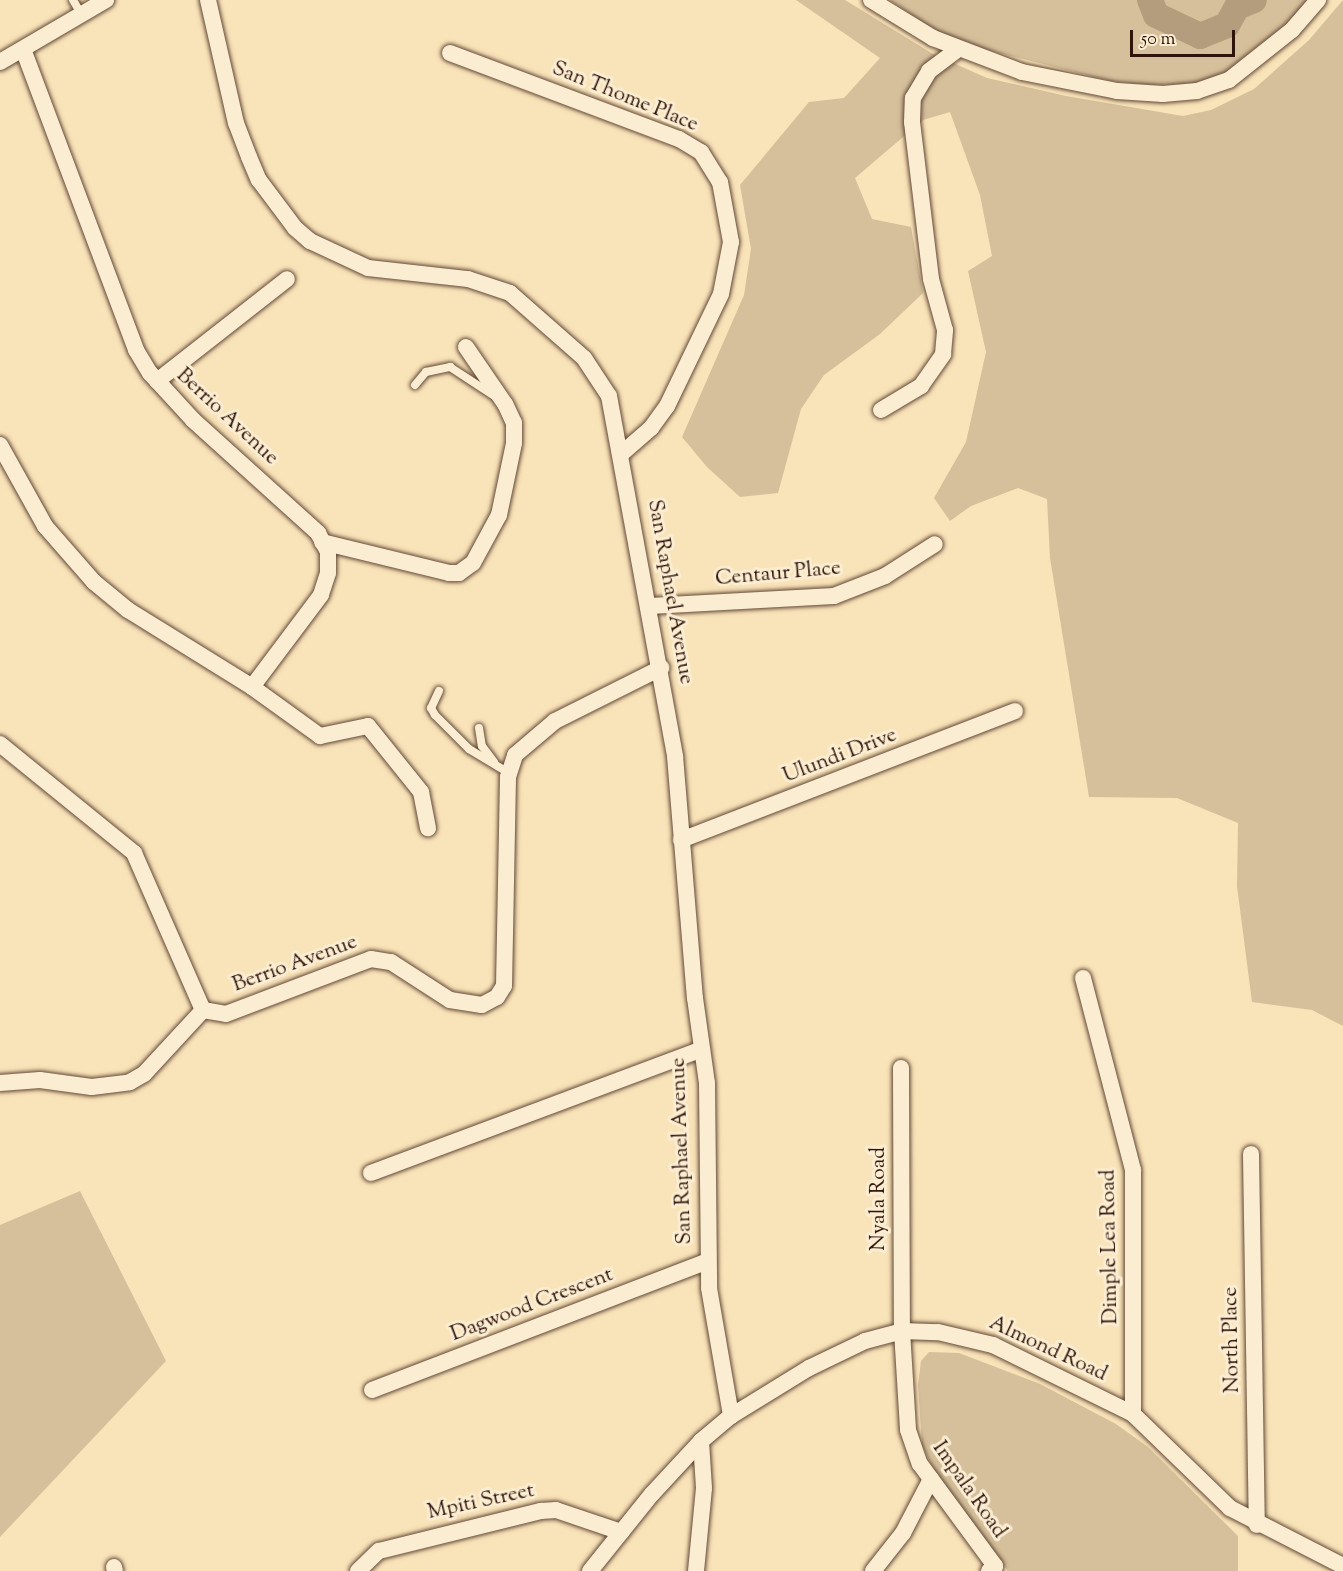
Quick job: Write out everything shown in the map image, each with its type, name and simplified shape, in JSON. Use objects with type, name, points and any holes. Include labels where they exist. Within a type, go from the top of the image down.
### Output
[{"type":"street","points":[[0,62],[23,49],[77,7],[106,0]]},
{"type":"street","name":"San Raphael Avenue","points":[[208,0],[236,123],[259,180],[281,213],[310,241],[368,268],[468,279],[510,293],[584,358],[597,376],[615,412],[675,756],[681,840],[707,1083],[708,1261],[714,1335],[731,1416]]},
{"type":"street","points":[[871,0],[958,49],[1022,72],[1117,91],[1197,91],[1229,80],[1260,59],[1318,0]]},
{"type":"street","name":"Berrio Avenue","points":[[23,49],[136,350],[157,381],[193,420],[295,510],[328,552],[328,573],[321,595],[252,687]]},
{"type":"street","points":[[882,410],[921,386],[943,354],[945,330],[931,279],[913,98],[929,71],[958,49]]},
{"type":"street","name":"San Thome Place","points":[[450,53],[679,139],[701,152],[720,182],[731,242],[721,294],[667,406],[622,453]]},
{"type":"street","points":[[157,381],[287,279]]},
{"type":"street","points":[[322,542],[448,573],[467,570],[499,515],[514,443],[514,423],[506,404],[466,347]]},
{"type":"street","points":[[0,445],[45,526],[94,582],[128,610],[252,687],[320,736],[368,726],[421,792],[428,828]]},
{"type":"street","name":"Centaur Place","points":[[650,606],[834,596],[885,576],[935,544]]},
{"type":"street","name":"Berrio Avenue","points":[[203,1010],[226,1014],[370,959],[391,962],[450,1000],[466,1005],[482,1005],[497,997],[504,986],[505,969],[503,769],[515,755],[555,721],[661,668]]},
{"type":"street","name":"Ulundi Drive","points":[[681,840],[1015,711]]},
{"type":"street","points":[[0,744],[134,854],[203,1010],[144,1074],[130,1082],[92,1087],[40,1080],[0,1083]]},
{"type":"street","name":"Dimple Lea Road","points":[[1083,978],[1133,1170],[1133,1414]]},
{"type":"street","points":[[371,1173],[702,1049]]},
{"type":"street","name":"Nyala Road","points":[[901,1068],[902,1331]]},
{"type":"street","name":"North Place","points":[[1251,1154],[1257,1525]]},
{"type":"street","name":"Dagwood Crescent","points":[[372,1390],[708,1261]]},
{"type":"street","name":"Almond Road","points":[[590,1571],[701,1441],[731,1416],[809,1368],[865,1341],[902,1331],[938,1332],[993,1345],[1133,1414],[1207,1488],[1257,1525],[1343,1566]]},
{"type":"street","name":"Impala Road","points":[[902,1331],[908,1430],[915,1455],[992,1569]]},
{"type":"street","points":[[696,1571],[704,1488],[701,1441]]},
{"type":"street","points":[[873,1571],[903,1533],[931,1479]]},
{"type":"street","name":"Mpiti Street","points":[[358,1571],[378,1551],[541,1511],[556,1510],[621,1532]]},
{"type":"lane","points":[[415,385],[426,372],[450,367],[506,404]]},
{"type":"lane","points":[[439,691],[432,701],[435,715],[469,749],[503,769]]},
{"type":"lane","points":[[480,728],[482,746],[503,769]]},
{"type":"shaded area","points":[[796,0],[845,0],[933,54],[987,78],[1066,96],[1183,116],[1211,110],[1254,89],[1309,40],[1343,0],[1343,1026],[1312,1010],[1252,1002],[1237,886],[1238,823],[1177,798],[1089,797],[1050,558],[1047,499],[1018,488],[971,506],[950,521],[934,498],[966,442],[986,352],[968,271],[992,256],[980,195],[950,112],[923,120],[855,178],[872,219],[911,227],[923,293],[880,334],[824,375],[801,409],[778,493],[740,497],[707,467],[682,437],[744,295],[751,249],[740,185],[809,102],[844,98],[880,58]]},
{"type":"shaded area","points":[[890,0],[1309,0],[1265,48],[1226,73],[1195,84],[1148,85],[1111,81],[975,47],[928,26]]},
{"type":"shaded area","points":[[80,1191],[166,1361],[0,1537],[0,1225]]},
{"type":"shaded area","points":[[929,1352],[959,1353],[1040,1384],[1116,1424],[1148,1447],[1238,1536],[1238,1571],[1008,1571],[937,1476],[922,1445],[918,1385],[921,1361]]},
{"type":"waterway","points":[[1150,0],[1156,15],[1200,36],[1227,25],[1237,7],[1254,0]]}]
